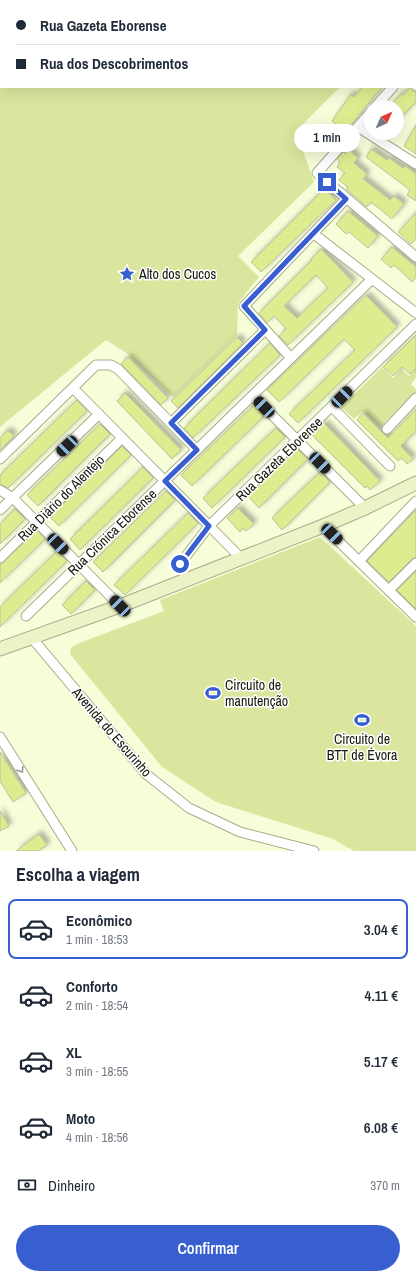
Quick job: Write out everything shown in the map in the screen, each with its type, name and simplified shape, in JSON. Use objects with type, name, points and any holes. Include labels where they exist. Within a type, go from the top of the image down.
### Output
[{"type":"street","points":[[381,100],[392,88]]},
{"type":"street","points":[[364,120],[317,173],[346,199],[414,252]]},
{"type":"street","points":[[358,127],[416,164]]},
{"type":"street","points":[[291,358],[244,306],[346,199]]},
{"type":"street","points":[[314,234],[416,314]]},
{"type":"street","name":"Rua Crónica Eborense","points":[[26,616],[371,280]]},
{"type":"street","name":"Rua Gazeta Eborense","points":[[180,564],[209,526],[298,441],[416,324]]},
{"type":"street","points":[[171,423],[265,330]]},
{"type":"street","points":[[0,459],[96,365],[111,365],[118,369],[197,450]]},
{"type":"street","points":[[73,388],[241,558]]},
{"type":"street","points":[[253,396],[365,508]]},
{"type":"street","points":[[387,429],[416,398]]},
{"type":"street","points":[[332,407],[390,466]]},
{"type":"street","points":[[0,510],[99,414]]},
{"type":"street","name":"Rua Diário do Alentejo","points":[[0,558],[122,438]]},
{"type":"street","points":[[0,649],[120,606],[323,526],[365,508],[416,483]]},
{"type":"street","points":[[0,490],[13,498],[120,606]]},
{"type":"street","points":[[359,561],[416,501]]},
{"type":"street","points":[[323,526],[416,617]]},
{"type":"street","points":[[389,590],[416,563]]},
{"type":"street","name":"Avenida do Escurinho","points":[[32,638],[146,774],[188,808],[240,832],[313,851]]},
{"type":"street","points":[[0,737],[72,851]]},
{"type":"green space","points":[[0,88],[339,88],[296,131],[314,182],[238,256],[259,277],[238,303],[237,335],[173,397],[128,354],[106,340],[0,427]]},
{"type":"green space","points":[[382,367],[393,378],[402,369],[409,376],[416,369],[416,378],[411,384],[416,389],[416,392],[380,427],[363,411],[354,419],[341,407]]},
{"type":"green space","name":"Circuito de manutenção","points":[[320,537],[416,626],[416,851],[354,851],[333,839],[216,802],[162,767],[70,654],[71,648],[77,644],[164,611],[160,600]]},
{"type":"building","points":[[361,88],[381,88],[371,100],[364,100],[364,109],[346,131],[332,121],[351,94],[354,97]]},
{"type":"building","points":[[409,88],[416,92],[416,102],[404,114],[404,100],[395,100],[401,94],[403,95]]},
{"type":"building","points":[[416,125],[416,154],[404,146]]},
{"type":"building","points":[[328,132],[338,140],[332,147],[322,139]]},
{"type":"building","points":[[371,149],[387,160],[389,158],[403,168],[405,166],[416,174],[416,201],[407,195],[410,190],[366,157]]},
{"type":"building","points":[[349,150],[358,158],[354,163],[367,174],[363,179],[390,200],[394,196],[404,204],[392,219],[371,202],[367,207],[346,189],[348,187],[339,180],[345,173],[337,167],[340,162],[337,159],[343,152],[345,154]]},
{"type":"building","points":[[324,189],[336,200],[261,272],[251,262]]},
{"type":"building","points":[[348,211],[378,236],[368,248],[349,232],[346,234],[336,224]]},
{"type":"building","points":[[416,213],[416,238],[411,244],[398,232]]},
{"type":"building","points":[[392,247],[416,267],[416,277],[412,282],[394,265],[391,268],[381,259]]},
{"type":"building","points":[[321,249],[353,282],[288,345],[279,336],[286,329],[274,316],[267,323],[259,313],[312,260],[311,259]],"holes":[[[316,275],[328,288],[297,318],[284,306]]]},
{"type":"building","points":[[366,295],[397,327],[298,423],[289,414],[355,350],[344,339],[279,402],[267,390]]},
{"type":"building","points":[[416,335],[416,368],[410,374],[402,367],[393,376],[383,367]]},
{"type":"building","points":[[237,337],[243,343],[178,408],[171,401]]},
{"type":"building","points":[[270,343],[280,355],[193,438],[184,428]]},
{"type":"building","points":[[128,357],[168,398],[161,405],[121,364]]},
{"type":"building","points":[[125,393],[181,450],[172,459],[117,401]]},
{"type":"building","points":[[77,400],[87,411],[8,488],[0,484],[0,475]]},
{"type":"building","points":[[254,405],[264,416],[192,486],[181,475]]},
{"type":"building","points":[[416,409],[416,431],[401,446],[413,459],[407,464],[402,458],[398,461],[357,420],[363,413],[388,438]]},
{"type":"building","points":[[324,423],[380,481],[370,490],[367,486],[365,488],[312,435]]},
{"type":"building","points":[[100,424],[110,434],[38,506],[27,495]]},
{"type":"building","points":[[276,428],[285,437],[212,508],[203,498]]},
{"type":"building","points":[[8,430],[14,436],[0,450],[0,438]]},
{"type":"building","points":[[122,446],[131,455],[59,526],[50,517]]},
{"type":"building","points":[[297,449],[308,459],[259,508],[248,496]]},
{"type":"building","points":[[143,467],[153,478],[80,550],[70,539]]},
{"type":"building","points":[[320,472],[330,482],[282,530],[272,518]]},
{"type":"building","points":[[166,491],[175,500],[103,572],[93,562]]},
{"type":"building","points":[[238,508],[254,524],[246,531],[243,528],[240,532],[227,518]]},
{"type":"building","points":[[15,509],[25,519],[0,544],[0,524]]},
{"type":"building","points":[[416,510],[416,557],[412,559],[389,582],[367,561]]},
{"type":"building","points":[[188,513],[198,523],[125,595],[114,585]]},
{"type":"building","points":[[37,530],[45,539],[0,583],[0,565]]},
{"type":"building","points":[[57,551],[67,561],[0,627],[0,607]]},
{"type":"building","points":[[416,571],[416,609],[397,590]]},
{"type":"building","points":[[86,581],[95,590],[71,614],[62,605]]},
{"type":"building","points":[[0,752],[26,793],[13,802],[0,781]]},
{"type":"building","points":[[0,811],[9,826],[0,831]]},
{"type":"building","points":[[39,834],[47,845],[39,851],[16,851]]},
{"type":"place","name":"Alto dos Cucos","points":[[127,274]]},
{"type":"place","name":"Circuito de manutenção","points":[[213,693]]},
{"type":"place","name":"Circuito de BTT de Évora","points":[[362,720]]},
{"type":"route","points":[[180,564],[209,526],[165,481],[197,450],[171,423],[265,330],[244,306],[346,199],[327,182]]}]
